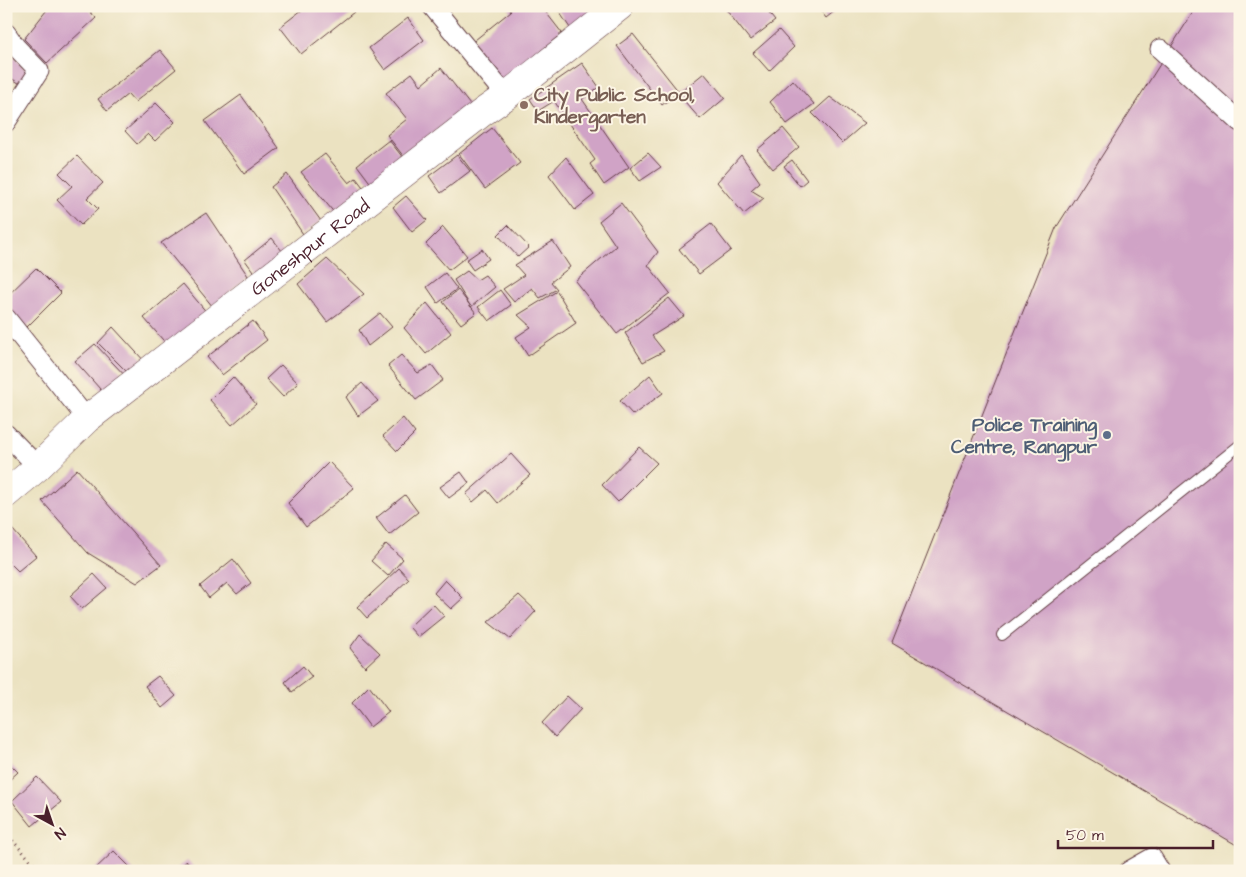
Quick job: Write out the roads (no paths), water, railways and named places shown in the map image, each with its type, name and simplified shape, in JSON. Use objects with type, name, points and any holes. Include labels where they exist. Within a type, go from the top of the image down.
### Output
[{"type":"street","points":[[432,6],[506,96]]},
{"type":"street","name":"Goneshpur Road","points":[[6,494],[38,467],[87,419],[620,6]]},
{"type":"street","points":[[6,33],[15,46],[39,71],[6,122]]},
{"type":"street","points":[[1160,49],[1240,122]]},
{"type":"street","points":[[6,318],[87,419]]},
{"type":"street","points":[[6,434],[38,467]]},
{"type":"street","points":[[1129,871],[1152,858],[1160,871]]},
{"type":"lane","points":[[1002,635],[1240,445]]},
{"type":"place","name":"City Public School, Kindergarten","points":[[524,105]]},
{"type":"place","name":"Police Training Centre, Rangpur","points":[[1107,435]]}]
